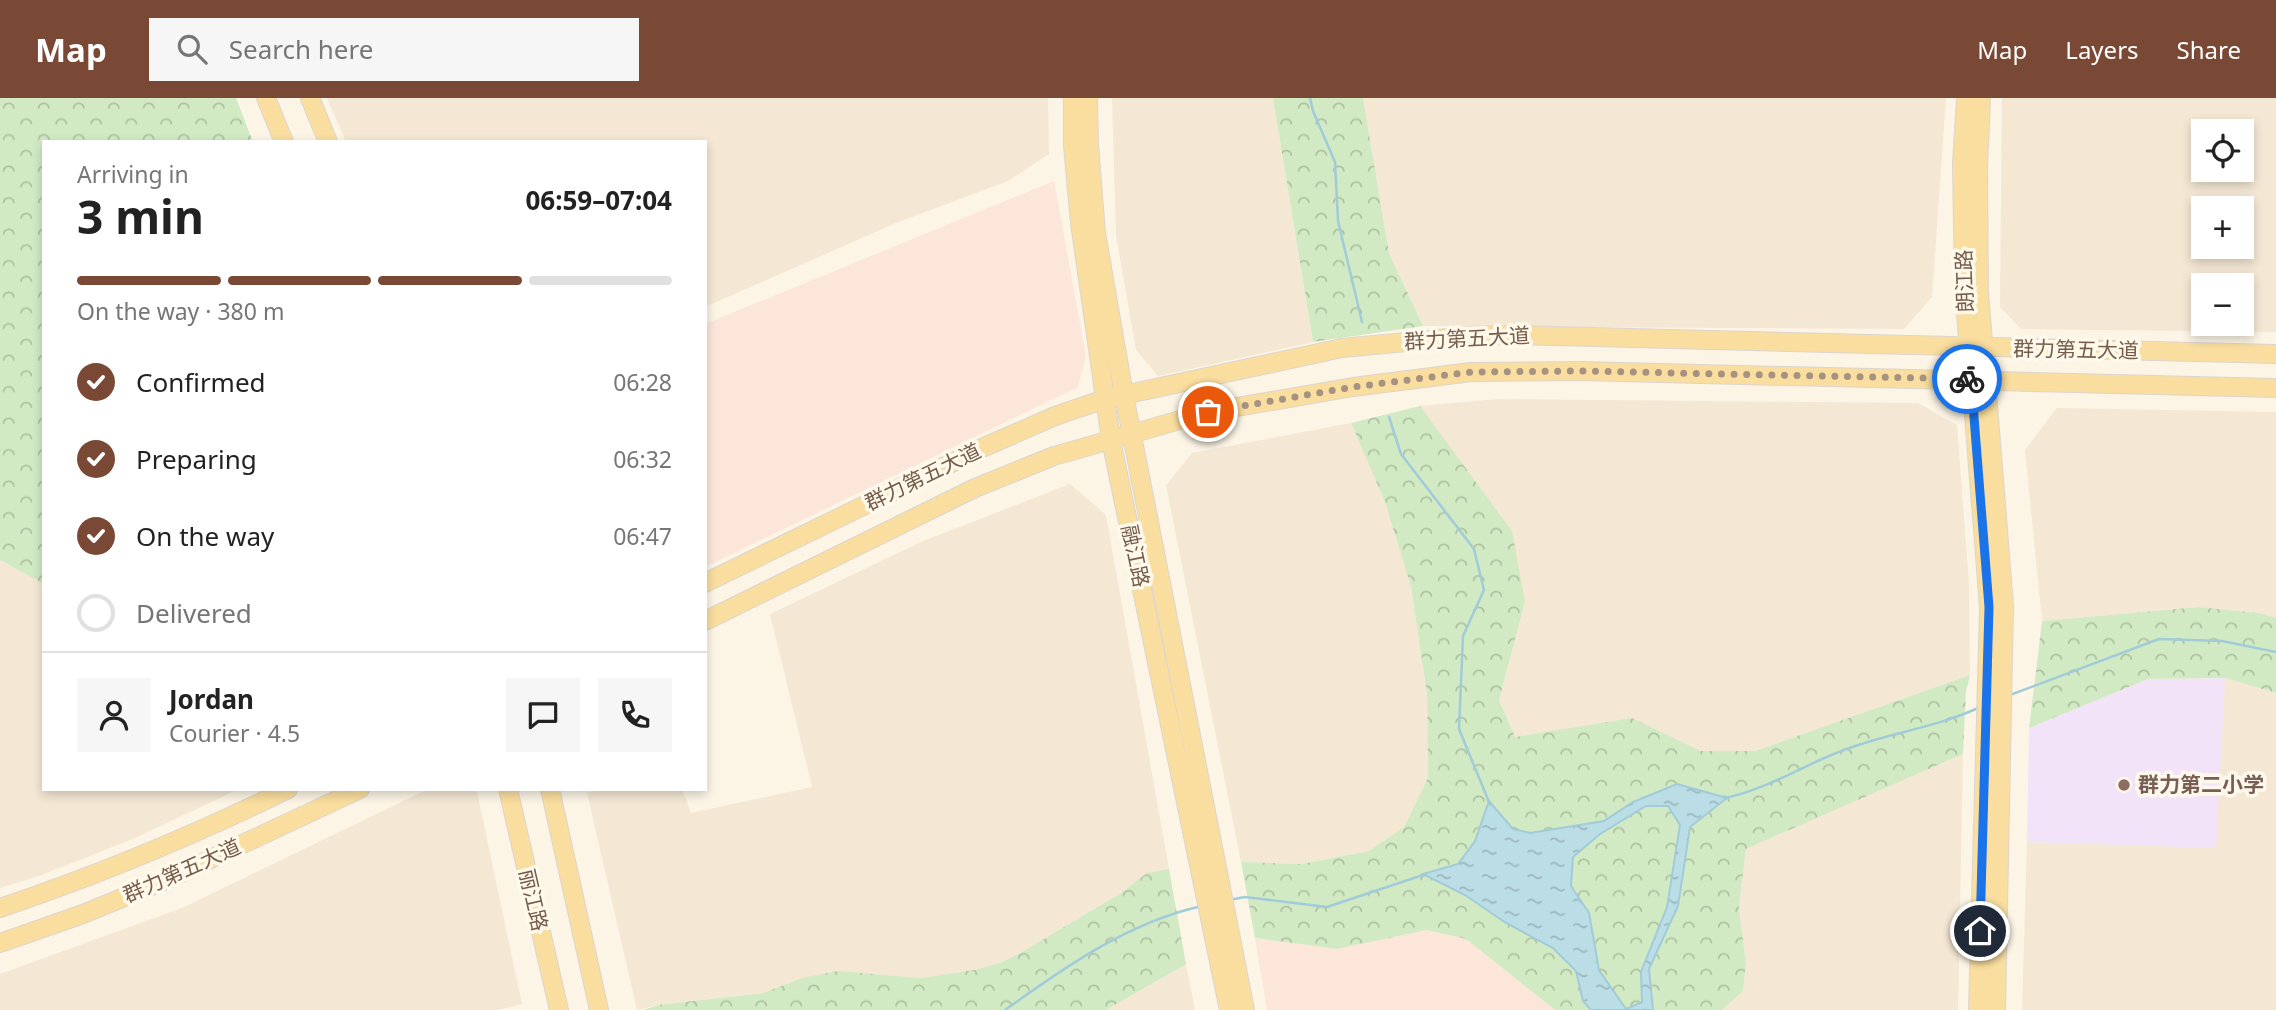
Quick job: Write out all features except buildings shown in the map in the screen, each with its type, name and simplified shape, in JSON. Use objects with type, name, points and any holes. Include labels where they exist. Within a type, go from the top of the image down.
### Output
[{"type":"main road","points":[[266,98],[284,140]]},
{"type":"main road","points":[[310,98],[327,140]]},
{"type":"main road","name":"融江路","points":[[1073,98],[1073,145],[1080,223],[1111,440],[1210,875]]},
{"type":"main road","name":"融江路","points":[[1088,98],[1096,233],[1219,925],[1229,1010]]},
{"type":"main road","name":"朗江路","points":[[1966,98],[1963,217],[1979,380],[1987,564],[1996,655],[1978,1010]]},
{"type":"main road","name":"朗江路","points":[[1976,348],[1981,98]]},
{"type":"main road","name":"群力第五大道","points":[[707,582],[982,447],[1055,416],[1105,399],[1342,348],[1470,336],[1511,335],[2276,354]]},
{"type":"main road","name":"群力第五大道","points":[[707,620],[975,488],[1054,456],[1208,412],[1353,387],[1471,372],[1580,371],[2276,388]]},
{"type":"main road","name":"朗江路","points":[[1994,718],[1996,1010]]},
{"type":"main road","name":"群力第五大道","points":[[0,908],[48,892],[239,813],[284,791]]},
{"type":"main road","name":"群力第五大道","points":[[0,943],[83,914],[166,880],[356,791]]},
{"type":"main road","name":"丽江路","points":[[508,791],[559,1010]]},
{"type":"main road","name":"丽江路","points":[[550,791],[599,1010]]},
{"type":"main road","name":"融江路","points":[[1219,925],[1245,1010]]},
{"type":"shaded area","points":[[327,98],[1048,98],[1049,154],[1008,181],[896,223],[707,306],[707,140],[345,140]]},
{"type":"shaded area","points":[[1112,98],[1273,98],[1313,342],[1158,376],[1136,350],[1116,235]]},
{"type":"shaded area","points":[[1363,98],[1946,98],[1932,297],[1904,329],[1423,326],[1389,253]]},
{"type":"shaded area","points":[[2002,98],[2276,98],[2276,332],[2254,332],[2254,273],[2191,273],[2191,331],[2021,329],[2000,307]]},
{"type":"shaded area","points":[[1054,181],[1086,356],[1078,387],[707,566],[707,323]]},
{"type":"shaded area","points":[[1497,399],[1918,403],[1957,425],[1969,584],[1970,675],[1755,751],[1701,751],[1632,719],[1515,737],[1499,700],[1525,602],[1420,406]]},
{"type":"shaded area","points":[[2057,408],[2276,412],[2276,618],[2259,613],[2198,607],[2042,621],[2025,450]]},
{"type":"shaded area","points":[[1351,423],[1385,502],[1411,587],[1427,694],[1428,778],[1404,827],[1369,851],[1301,864],[1241,862],[1166,485],[1192,453]]},
{"type":"shaded area","points":[[1070,484],[1106,515],[1169,869],[1147,874],[1121,893],[1022,952],[1002,962],[974,970],[921,978],[873,974],[802,978],[763,993],[658,1005],[637,1010],[587,793],[683,791],[691,813],[812,787],[770,614],[921,542]]},
{"type":"shaded area","points":[[0,560],[42,583],[42,791],[235,791],[135,838],[39,876],[0,888]]},
{"type":"shaded area","points":[[2225,678],[2276,693],[2276,1010],[2022,1010],[2027,842],[2215,847]]},
{"type":"shaded area","name":"群力第二小学","points":[[2225,678],[2216,848],[2027,842],[2029,728],[2148,679]]},
{"type":"shaded area","points":[[1963,754],[1958,1010],[1722,1010],[1743,991],[1746,963],[1739,908],[1746,849]]},
{"type":"shaded area","points":[[424,791],[477,792],[522,1004],[498,1010],[0,1010],[0,974],[182,908]]},
{"type":"shaded area","points":[[1427,930],[1466,939],[1555,1010],[1267,1010],[1255,938],[1337,949]]},
{"type":"shaded area","points":[[1185,964],[1195,1010],[1106,1010]]},
{"type":"green space","points":[[0,98],[236,98],[252,140],[42,140],[42,583],[0,560]]},
{"type":"green space","points":[[1273,98],[1363,98],[1389,253],[1423,326],[1313,342]]},
{"type":"green space","points":[[1420,406],[1512,531],[1525,602],[1499,700],[1515,737],[1632,718],[1701,751],[1755,751],[1970,675],[1966,692],[1963,754],[1746,849],[1739,908],[1746,963],[1743,991],[1722,1010],[1555,1010],[1466,939],[1427,930],[1337,949],[1255,938],[1241,862],[1301,864],[1369,851],[1404,827],[1428,778],[1427,694],[1411,587],[1385,502],[1351,423]]},
{"type":"green space","points":[[2198,607],[2259,613],[2276,618],[2276,693],[2225,678],[2148,679],[2029,728],[2042,621]]},
{"type":"green space","points":[[1169,869],[1186,964],[1106,1010],[643,1010],[658,1005],[763,993],[802,978],[838,971],[921,978],[974,970],[1002,962],[1022,952],[1121,893],[1147,873]]},
{"type":"water","points":[[1677,784],[1727,798],[1690,827],[1678,906],[1649,969],[1653,1010],[1591,1010],[1583,1001],[1576,971],[1553,948],[1506,923],[1465,895],[1423,874],[1458,864],[1475,841],[1489,801],[1513,829],[1530,833],[1604,821],[1633,802]],"holes":[[[1646,806],[1668,806],[1680,825],[1667,907],[1641,972],[1642,1002],[1626,1009],[1599,970],[1589,913],[1571,886],[1573,857],[1600,834]]]},
{"type":"waterway","points":[[1310,98],[1335,162],[1338,221],[1362,322]]},
{"type":"waterway","points":[[1389,417],[1401,454],[1474,549],[1484,590],[1463,636],[1459,729],[1489,802]]},
{"type":"waterway","points":[[2010,695],[2159,639],[2222,641],[2276,652]]},
{"type":"waterway","points":[[1725,798],[1758,788],[1855,746],[1948,720],[1978,708]]},
{"type":"waterway","points":[[1229,900],[1245,897],[1327,907],[1426,874]]},
{"type":"waterway","points":[[1005,1010],[1074,962],[1123,935],[1175,913],[1202,906]]},
{"type":"way so far","points":[[1208,412],[1353,387],[1471,372],[1580,371],[1967,379]]},
{"type":"place","name":"群力第二小学","points":[[2124,785]]},
{"type":"route","points":[[1967,379],[1971,379],[1989,607],[1980,931]]}]
